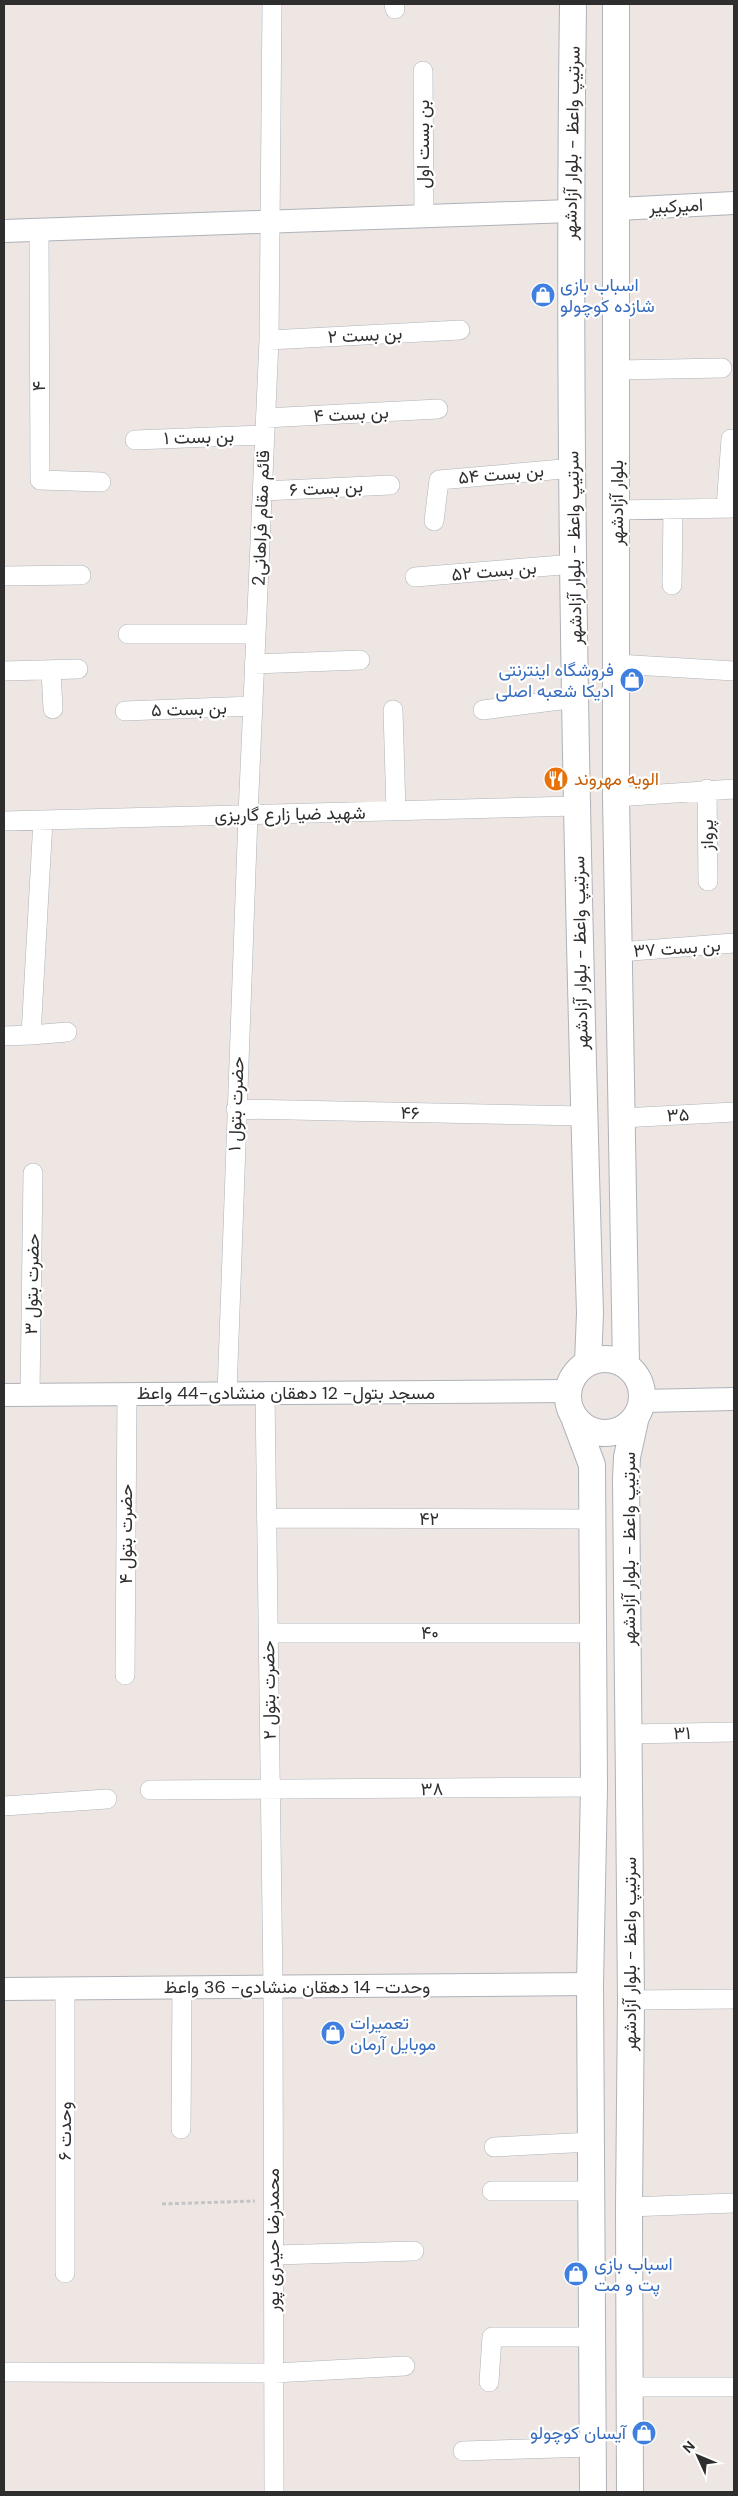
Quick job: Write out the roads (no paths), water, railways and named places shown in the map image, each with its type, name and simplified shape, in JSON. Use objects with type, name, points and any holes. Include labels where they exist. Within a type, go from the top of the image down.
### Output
[{"type":"main road","name":"سرتیپ واعظ - بلوار آزادشهر","points":[[573,4],[570,211],[576,806],[590,1313],[588,1363]]},
{"type":"main road","points":[[616,4],[618,209]]},
{"type":"main road","name":"بلوار آزادشهر","points":[[616,798],[618,209]]},
{"type":"main road","points":[[616,798],[626,1365]]},
{"type":"main road","points":[[607,1358],[626,1365],[639,1381],[639,1409],[628,1425],[606,1434],[589,1430],[575,1420],[567,1402],[567,1391],[571,1379],[578,1370],[588,1363],[607,1358]]},
{"type":"main road","name":"سرتیپ واعظ - بلوار آزادشهر","points":[[630,2492],[629,2208],[632,2000],[626,1478],[627,1457],[639,1409]]},
{"type":"main road","name":"سرتیپ واعظ - بلوار آزادشهر","points":[[575,1420],[592,1465],[594,1787],[590,1984],[593,2492]]},
{"type":"street","name":"2قائم مقام فراهانی","points":[[248,815],[269,340],[272,222],[272,4]]},
{"type":"street","name":"بن بست اول","points":[[423,71],[424,216]]},
{"type":"street","name":"امیرکبیر","points":[[618,209],[734,203]]},
{"type":"street","points":[[4,231],[570,211]]},
{"type":"street","name":"۴","points":[[39,230],[40,480],[101,482]]},
{"type":"street","name":"بن بست ۲","points":[[269,340],[460,330]]},
{"type":"street","points":[[618,370],[722,368]]},
{"type":"street","name":"بن بست ۴","points":[[264,426],[438,410]]},
{"type":"street","name":"بن بست ۱","points":[[135,440],[264,426]]},
{"type":"street","points":[[617,510],[730,508],[731,439]]},
{"type":"street","name":"بن بست ۵۴","points":[[434,521],[439,480],[574,468]]},
{"type":"street","name":"بن بست ۶","points":[[263,491],[390,486]]},
{"type":"street","points":[[672,585],[673,509]]},
{"type":"street","name":"بن بست ۵۲","points":[[415,577],[574,564]]},
{"type":"street","points":[[4,576],[81,575]]},
{"type":"street","points":[[128,634],[256,634]]},
{"type":"street","points":[[254,664],[360,660]]},
{"type":"street","points":[[617,664],[734,671]]},
{"type":"street","points":[[4,672],[78,669]]},
{"type":"street","points":[[52,670],[53,709]]},
{"type":"street","points":[[483,710],[576,698]]},
{"type":"street","name":"بن بست ۵","points":[[125,711],[252,706]]},
{"type":"street","points":[[393,710],[396,811]]},
{"type":"street","points":[[616,798],[707,789],[734,789]]},
{"type":"street","name":"پرواز","points":[[707,789],[708,881]]},
{"type":"street","name":"شهید ضیا زارع گاریزی","points":[[4,821],[576,806]]},
{"type":"street","name":"حضرت بتول ۱","points":[[227,1393],[248,815]]},
{"type":"street","points":[[31,1035],[43,820]]},
{"type":"street","name":"بن بست ۳۷","points":[[619,952],[734,943]]},
{"type":"street","points":[[4,1036],[66,1032]]},
{"type":"street","name":"۴۶","points":[[236,1110],[584,1116]]},
{"type":"street","name":"۳۵","points":[[622,1118],[734,1112]]},
{"type":"street","name":"حضرت بتول ۳","points":[[30,1394],[33,1173]]},
{"type":"street","name":"مسجد بتول- 12 دهقان منشادی-44 واعظ","points":[[4,1395],[567,1391]]},
{"type":"street","name":"حضرت بتول ۲","points":[[265,1393],[273,1987]]},
{"type":"street","name":"حضرت بتول ۴","points":[[125,1675],[127,1394]]},
{"type":"street","points":[[639,1409],[734,1399]]},
{"type":"street","name":"۴۲","points":[[266,1518],[591,1519]]},
{"type":"street","name":"۴۰","points":[[268,1633],[592,1633]]},
{"type":"street","name":"۳۱","points":[[629,1734],[734,1732]]},
{"type":"street","name":"۳۸","points":[[150,1790],[270,1791],[594,1787]]},
{"type":"street","points":[[4,1806],[107,1799]]},
{"type":"street","name":"وحدت- 14 دهقان منشادی- 36 واعظ","points":[[4,1989],[590,1984]]},
{"type":"street","name":"محمدرضا حیدری پور","points":[[273,1987],[274,2492]]},
{"type":"street","name":"وحدت ۶","points":[[65,1988],[66,2273]]},
{"type":"street","points":[[181,2130],[182,1988]]},
{"type":"street","points":[[632,2000],[734,1998]]},
{"type":"street","points":[[494,2147],[591,2142]]},
{"type":"street","points":[[492,2191],[592,2191]]},
{"type":"street","points":[[629,2208],[734,2203]]},
{"type":"street","points":[[274,2255],[414,2251]]},
{"type":"street","points":[[489,2382],[492,2337],[592,2337]]},
{"type":"street","points":[[4,2372],[274,2373],[405,2366]]},
{"type":"street","points":[[630,2387],[734,2386]]},
{"type":"street","points":[[463,2451],[592,2446]]},
{"type":"place","name":"اسباب بازی شازده کوچولو","points":[[543,295]]},
{"type":"place","name":"فروشگاه اینترنتی ادیکا شعبه اصلی","points":[[632,680]]},
{"type":"place","name":"الویه مهروند","points":[[556,779]]},
{"type":"place","name":"تعمیرات موبایل آرمان","points":[[333,2033]]},
{"type":"place","name":"اسباب بازی پت و مت","points":[[576,2274]]},
{"type":"place","name":"آیسان کوچولو","points":[[644,2433]]}]
